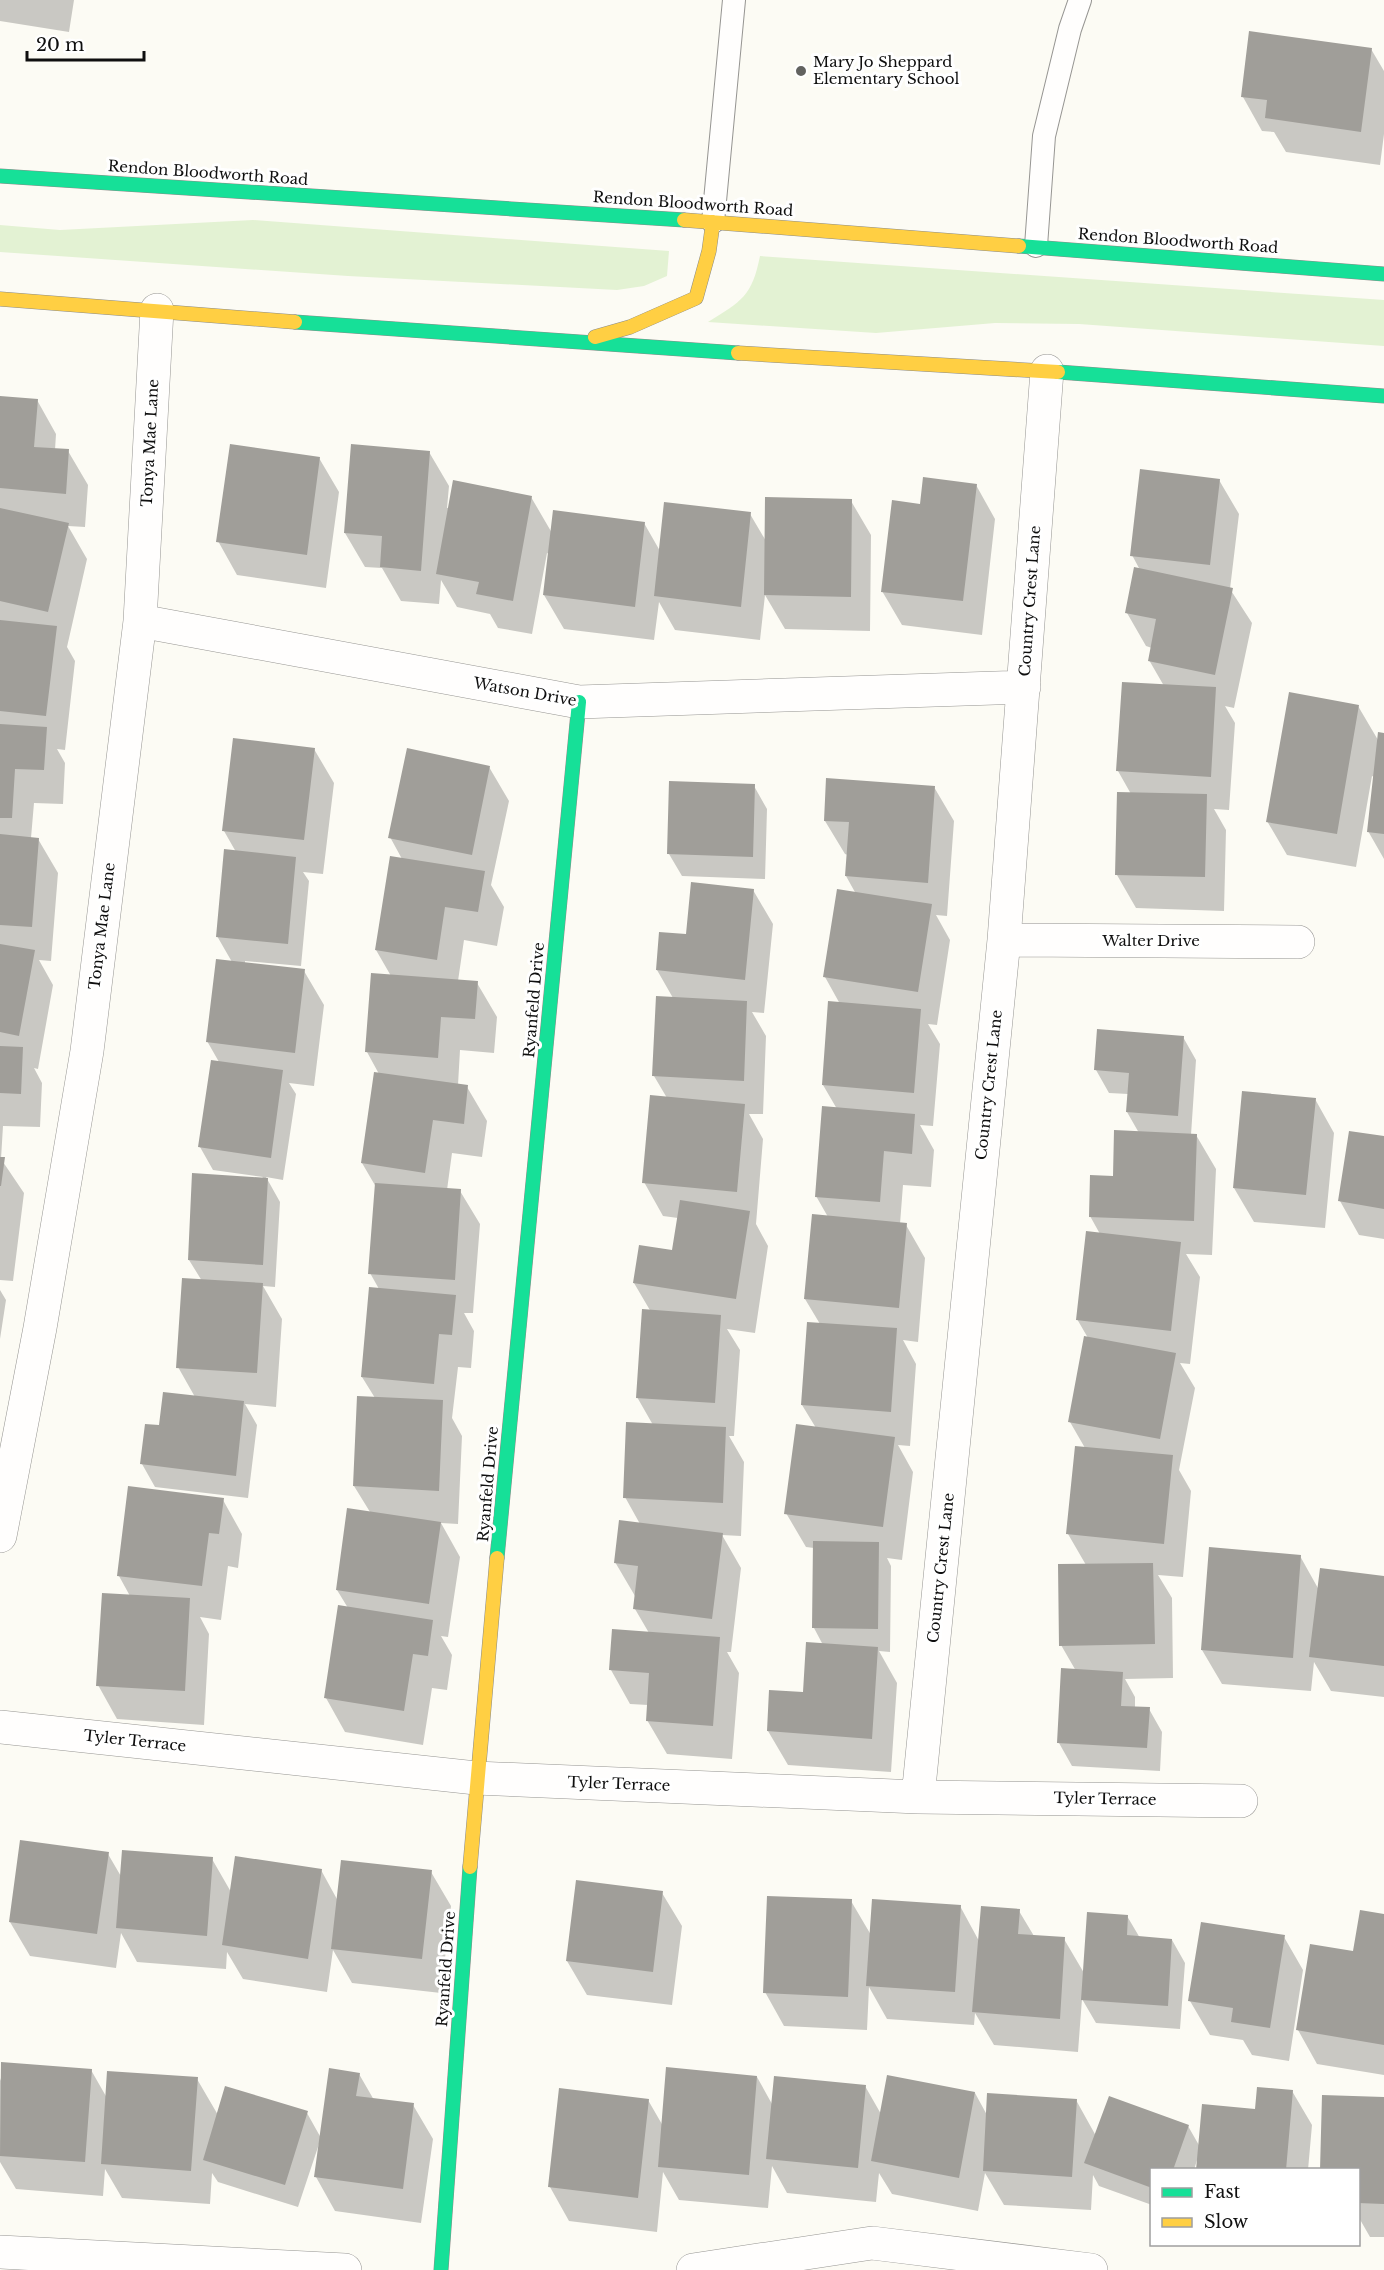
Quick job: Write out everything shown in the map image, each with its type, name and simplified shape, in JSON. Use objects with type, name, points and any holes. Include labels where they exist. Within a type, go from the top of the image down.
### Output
[{"type":"main road","name":"Rendon Bloodworth Road","points":[[0,176],[713,222],[1384,274]]},
{"type":"main road","points":[[573,343],[630,327],[696,298],[709,251],[713,222]]},
{"type":"main road","points":[[0,299],[573,343],[1047,372],[1384,396]]},
{"type":"main road","name":"Ryanfeld Drive","points":[[441,2270],[476,1778],[579,702]]},
{"type":"street","name":"Tonya Mae Lane","points":[[0,1536],[40,1328],[87,1051],[140,621],[157,310]]},
{"type":"street","name":"Country Crest Lane","points":[[918,1797],[1004,940],[1047,372]]},
{"type":"street","name":"Watson Drive","points":[[140,621],[579,702],[1024,687]]},
{"type":"street","name":"Walter Drive","points":[[1004,940],[1298,942]]},
{"type":"street","name":"Tyler Terrace","points":[[0,1727],[476,1778],[918,1797],[1241,1801]]},
{"type":"street","points":[[693,2270],[872,2243],[1091,2270]]},
{"type":"street","points":[[0,2252],[345,2270]]},
{"type":"lane","points":[[713,222],[734,0]]},
{"type":"lane","points":[[1036,246],[1044,136],[1070,28],[1080,0]]},
{"type":"green space","points":[[253,220],[669,251],[667,276],[644,286],[617,290],[348,276],[0,252],[0,225],[60,230]]},
{"type":"green space","points":[[760,256],[1384,300],[1384,346],[1079,324],[995,323],[876,333],[708,322],[744,296],[753,280]]},
{"type":"building","points":[[1249,31],[1372,48],[1361,132],[1265,118],[1267,100],[1241,97]]},
{"type":"building","points":[[0,396],[38,399],[34,447],[69,449],[66,494],[0,488]]},
{"type":"building","points":[[230,444],[320,457],[307,555],[216,542]]},
{"type":"building","points":[[351,444],[430,451],[421,571],[380,567],[382,536],[344,533]]},
{"type":"building","points":[[1140,469],[1220,479],[1210,565],[1130,556]]},
{"type":"building","points":[[923,477],[977,484],[963,601],[881,592],[892,500],[920,504]]},
{"type":"building","points":[[453,480],[532,496],[513,601],[476,594],[479,582],[436,574]]},
{"type":"building","points":[[765,497],[852,499],[851,597],[764,595]]},
{"type":"building","points":[[664,502],[751,512],[741,607],[654,596]]},
{"type":"building","points":[[0,508],[69,523],[48,612],[0,601]]},
{"type":"building","points":[[553,510],[645,522],[635,607],[543,595]]},
{"type":"building","points":[[1134,567],[1233,588],[1215,675],[1148,661],[1156,619],[1125,613]]},
{"type":"building","points":[[0,620],[57,626],[46,716],[0,711]]},
{"type":"building","points":[[1122,682],[1216,687],[1211,777],[1116,771]]},
{"type":"building","points":[[1289,692],[1359,705],[1337,834],[1266,822]]},
{"type":"building","points":[[0,724],[47,727],[44,770],[15,769],[12,818],[0,818]]},
{"type":"building","points":[[1378,732],[1384,733],[1384,834],[1367,832]]},
{"type":"building","points":[[233,738],[315,748],[304,840],[222,831]]},
{"type":"building","points":[[407,748],[490,766],[472,855],[388,838]]},
{"type":"building","points":[[826,778],[935,786],[928,883],[845,876],[849,822],[824,821]]},
{"type":"building","points":[[669,781],[755,784],[753,857],[667,854]]},
{"type":"building","points":[[1117,792],[1207,794],[1205,877],[1115,875]]},
{"type":"building","points":[[0,834],[39,838],[32,927],[0,925]]},
{"type":"building","points":[[224,849],[296,857],[288,944],[216,937]]},
{"type":"building","points":[[390,856],[485,871],[478,912],[445,907],[437,960],[375,950]]},
{"type":"building","points":[[691,882],[754,889],[745,980],[656,970],[659,932],[686,934]]},
{"type":"building","points":[[837,889],[932,904],[918,992],[823,977]]},
{"type":"building","points":[[0,944],[35,950],[19,1036],[0,1032]]},
{"type":"building","points":[[216,959],[305,969],[295,1053],[206,1042]]},
{"type":"building","points":[[371,973],[478,981],[475,1019],[441,1017],[438,1058],[365,1052]]},
{"type":"building","points":[[656,996],[747,1001],[744,1081],[652,1076]]},
{"type":"building","points":[[828,1001],[921,1009],[914,1093],[822,1085]]},
{"type":"building","points":[[1097,1029],[1184,1036],[1178,1116],[1126,1112],[1129,1073],[1094,1070]]},
{"type":"building","points":[[0,1046],[23,1047],[21,1094],[0,1093]]},
{"type":"building","points":[[211,1060],[283,1070],[271,1158],[198,1147]]},
{"type":"building","points":[[374,1072],[468,1085],[464,1124],[433,1120],[425,1173],[361,1163]]},
{"type":"building","points":[[1242,1091],[1316,1098],[1306,1195],[1233,1188]]},
{"type":"building","points":[[650,1095],[745,1104],[737,1192],[642,1183]]},
{"type":"building","points":[[822,1106],[915,1114],[912,1154],[884,1151],[880,1202],[815,1197]]},
{"type":"building","points":[[1114,1130],[1197,1134],[1194,1221],[1089,1217],[1090,1175],[1113,1176]]},
{"type":"building","points":[[1349,1131],[1384,1136],[1384,1209],[1338,1201]]},
{"type":"building","points":[[0,1157],[5,1157],[1,1186],[0,1186]]},
{"type":"building","points":[[192,1173],[268,1178],[263,1265],[188,1260]]},
{"type":"building","points":[[375,1183],[461,1189],[455,1280],[368,1274]]},
{"type":"building","points":[[680,1200],[750,1211],[736,1299],[633,1283],[639,1245],[672,1250]]},
{"type":"building","points":[[812,1214],[907,1223],[899,1308],[804,1299]]},
{"type":"building","points":[[1086,1231],[1181,1242],[1171,1331],[1076,1320]]},
{"type":"building","points":[[182,1278],[263,1283],[257,1373],[176,1368]]},
{"type":"building","points":[[369,1287],[456,1295],[452,1335],[439,1334],[434,1384],[361,1377]]},
{"type":"building","points":[[642,1309],[721,1315],[715,1403],[636,1398]]},
{"type":"building","points":[[807,1322],[897,1328],[891,1412],[801,1405]]},
{"type":"building","points":[[1084,1336],[1176,1353],[1160,1439],[1068,1422]]},
{"type":"building","points":[[163,1392],[244,1401],[236,1476],[140,1464],[145,1424],[159,1425]]},
{"type":"building","points":[[357,1396],[443,1400],[439,1491],[353,1486]]},
{"type":"building","points":[[626,1422],[726,1427],[723,1503],[623,1498]]},
{"type":"building","points":[[796,1424],[895,1437],[883,1527],[784,1514]]},
{"type":"building","points":[[1075,1446],[1173,1455],[1164,1544],[1066,1534]]},
{"type":"building","points":[[128,1486],[224,1498],[219,1534],[209,1533],[202,1586],[117,1576]]},
{"type":"building","points":[[347,1508],[441,1522],[429,1604],[336,1590]]},
{"type":"building","points":[[619,1520],[723,1533],[712,1619],[633,1609],[638,1566],[614,1563]]},
{"type":"building","points":[[813,1541],[879,1542],[878,1629],[812,1628]]},
{"type":"building","points":[[1209,1547],[1301,1555],[1293,1658],[1201,1650]]},
{"type":"building","points":[[1153,1563],[1155,1644],[1059,1646],[1058,1564]]},
{"type":"building","points":[[1320,1568],[1384,1576],[1384,1666],[1309,1657]]},
{"type":"building","points":[[102,1593],[190,1598],[185,1691],[96,1686]]},
{"type":"building","points":[[338,1605],[433,1620],[428,1656],[413,1654],[404,1711],[324,1698]]},
{"type":"building","points":[[612,1629],[720,1637],[713,1726],[646,1721],[649,1673],[609,1670]]},
{"type":"building","points":[[806,1642],[878,1647],[872,1739],[767,1731],[769,1690],[803,1692]]},
{"type":"building","points":[[1061,1668],[1123,1672],[1121,1706],[1150,1707],[1147,1748],[1057,1743]]},
{"type":"building","points":[[20,1840],[109,1852],[97,1934],[9,1922]]},
{"type":"building","points":[[122,1850],[213,1857],[207,1936],[116,1928]]},
{"type":"building","points":[[235,1856],[322,1869],[308,1959],[222,1945]]},
{"type":"building","points":[[341,1860],[432,1870],[422,1959],[331,1949]]},
{"type":"building","points":[[576,1880],[663,1891],[653,1972],[566,1961]]},
{"type":"building","points":[[767,1896],[852,1899],[848,1997],[763,1993]]},
{"type":"building","points":[[872,1899],[961,1905],[955,1992],[866,1986]]},
{"type":"building","points":[[981,1906],[1020,1909],[1018,1934],[1065,1937],[1060,2019],[972,2012]]},
{"type":"building","points":[[1360,1910],[1384,1914],[1384,2045],[1296,2030],[1310,1944],[1353,1951]]},
{"type":"building","points":[[1087,1912],[1128,1915],[1127,1935],[1172,1939],[1168,2006],[1081,2000]]},
{"type":"building","points":[[1201,1922],[1285,1935],[1270,2028],[1231,2022],[1233,2008],[1188,2001]]},
{"type":"building","points":[[1,2062],[92,2069],[85,2162],[0,2156]]},
{"type":"building","points":[[666,2067],[757,2076],[749,2175],[658,2167]]},
{"type":"building","points":[[329,2068],[360,2073],[356,2096],[414,2103],[403,2189],[314,2177]]},
{"type":"building","points":[[107,2071],[198,2077],[191,2171],[101,2164]]},
{"type":"building","points":[[887,2075],[975,2092],[959,2178],[871,2161]]},
{"type":"building","points":[[774,2076],[866,2085],[858,2168],[766,2159]]},
{"type":"building","points":[[225,2086],[308,2111],[285,2185],[203,2160]]},
{"type":"building","points":[[1257,2087],[1293,2090],[1286,2168],[1196,2168],[1202,2104],[1255,2109]]},
{"type":"building","points":[[559,2088],[649,2099],[638,2198],[548,2187]]},
{"type":"building","points":[[987,2093],[1077,2099],[1072,2177],[983,2171]]},
{"type":"building","points":[[1322,2095],[1384,2097],[1384,2204],[1360,2203],[1360,2168],[1320,2168]]},
{"type":"building","points":[[1109,2096],[1189,2125],[1174,2168],[1150,2168],[1150,2187],[1084,2163]]},
{"type":"traffic: fast","points":[[0,176],[684,220]]},
{"type":"traffic: fast","points":[[1019,246],[1384,274]]},
{"type":"traffic: fast","points":[[295,322],[738,353]]},
{"type":"traffic: fast","points":[[1058,372],[1384,396]]},
{"type":"traffic: fast","points":[[497,1558],[579,702]]},
{"type":"traffic: fast","points":[[441,2270],[470,1867]]},
{"type":"traffic: slow","points":[[684,220],[1019,246]]},
{"type":"traffic: slow","points":[[595,337],[630,327],[696,298],[709,251],[713,222]]},
{"type":"traffic: slow","points":[[0,299],[295,322]]},
{"type":"traffic: slow","points":[[738,353],[1058,372]]},
{"type":"traffic: slow","points":[[470,1867],[497,1558]]},
{"type":"place","name":"Mary Jo Sheppard Elementary School","points":[[801,71]]}]
